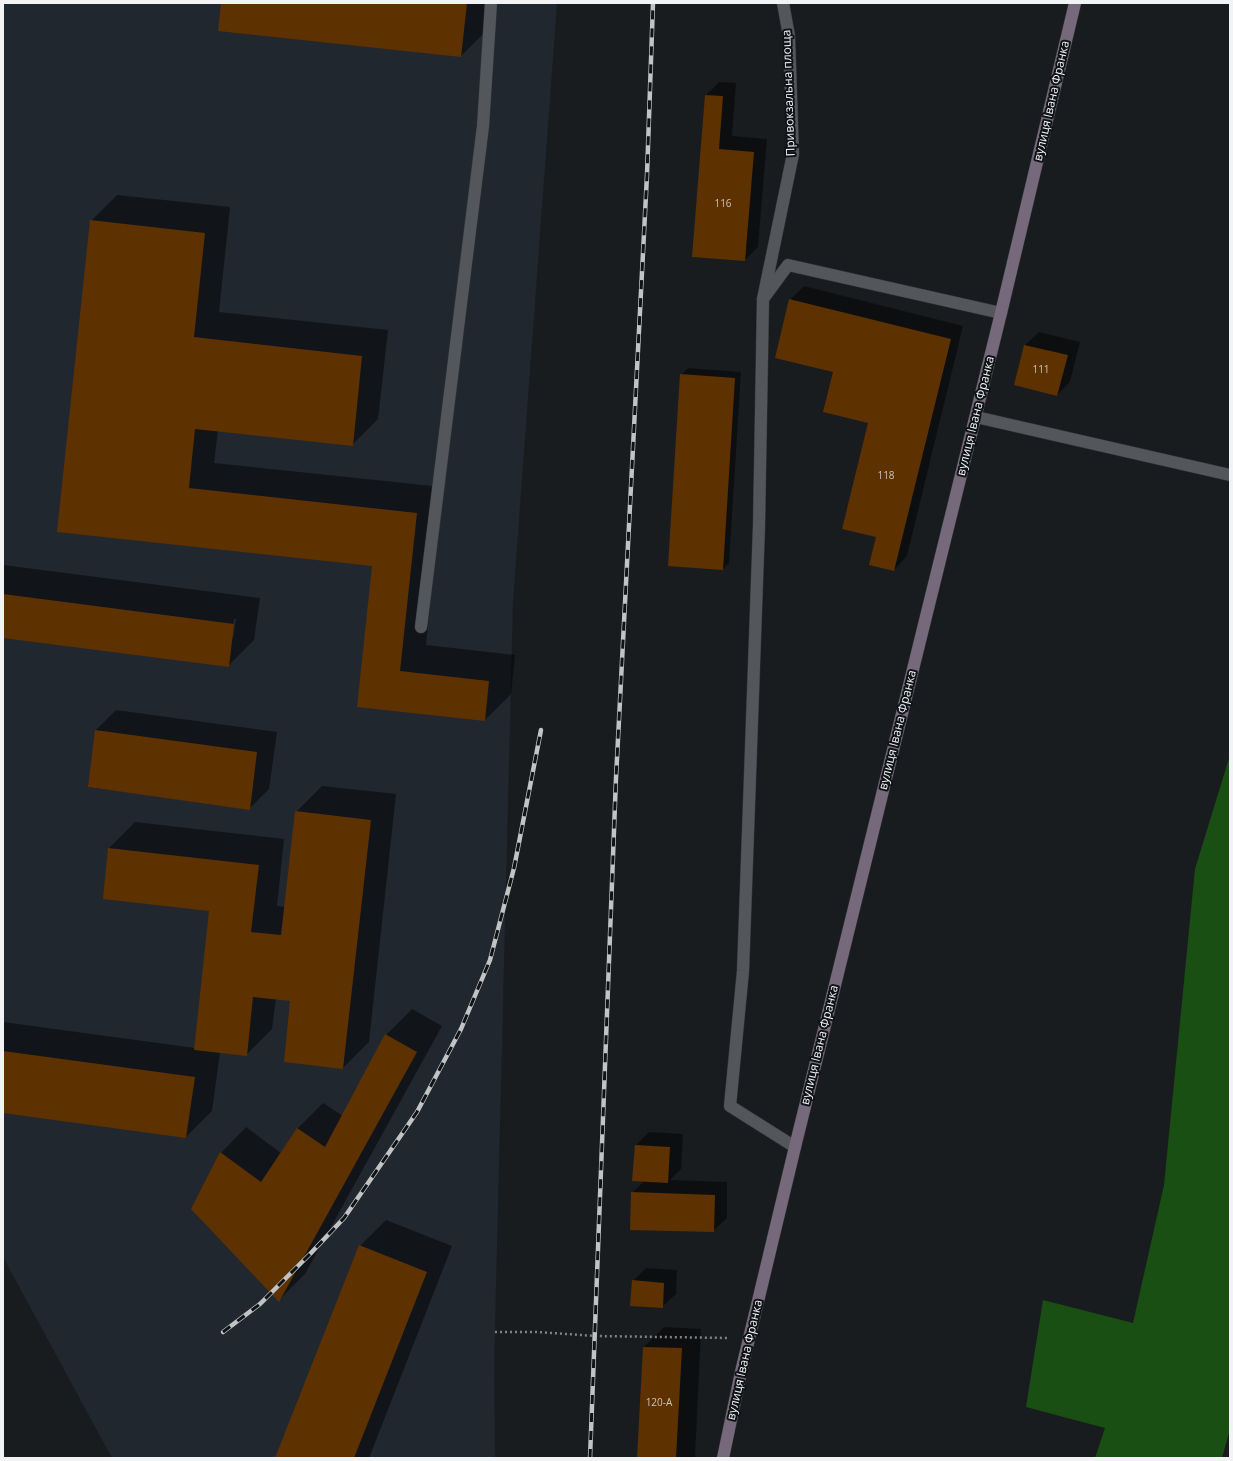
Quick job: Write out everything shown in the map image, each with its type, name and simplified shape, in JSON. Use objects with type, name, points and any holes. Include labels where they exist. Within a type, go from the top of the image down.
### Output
[{"type":"main road","name":"вулиця Івана Франка","points":[[723,1458],[795,1147],[976,417],[1075,3]]},
{"type":"street","points":[[421,628],[483,126],[491,3]]},
{"type":"street","name":"Привокзальна площа","points":[[783,3],[789,36],[793,154],[763,300],[759,526],[743,971],[730,1106],[795,1147]]},
{"type":"street","points":[[763,300],[788,265],[1001,313]]},
{"type":"street","points":[[976,417],[1230,475]]},
{"type":"path","points":[[495,1332],[537,1332],[596,1336],[750,1338]]},
{"type":"shaded area","points":[[3,3],[557,3],[513,601],[494,1365],[495,1458],[112,1458],[3,1257]]},
{"type":"green space","points":[[1230,755],[1230,1429],[1222,1458],[1095,1458],[1105,1428],[1026,1407],[1043,1300],[1133,1323],[1164,1185],[1195,869]]},
{"type":"building","points":[[221,3],[467,3],[461,57],[218,31]]},
{"type":"building","points":[[705,95],[723,96],[719,149],[754,152],[745,261],[692,257]]},
{"type":"building","points":[[90,220],[205,233],[194,337],[362,356],[353,446],[195,429],[189,488],[417,513],[400,671],[489,681],[485,721],[357,707],[372,566],[57,532]]},
{"type":"building","points":[[789,299],[951,339],[894,571],[869,565],[876,537],[842,529],[868,423],[823,412],[833,372],[775,358]]},
{"type":"building","points":[[1024,345],[1068,355],[1057,396],[1014,385]]},
{"type":"building","points":[[680,374],[735,378],[723,570],[668,566]]},
{"type":"building","points":[[3,594],[234,624],[229,667],[3,638]]},
{"type":"building","points":[[95,730],[257,752],[250,810],[88,787]]},
{"type":"building","points":[[295,811],[371,820],[343,1069],[284,1062],[290,1001],[253,997],[247,1056],[194,1050],[209,911],[103,899],[108,848],[259,865],[251,932],[281,935]]},
{"type":"building","points":[[385,1034],[417,1052],[279,1302],[191,1209],[220,1152],[261,1182],[297,1128],[325,1147]]},
{"type":"building","points":[[3,1051],[195,1077],[186,1138],[3,1113]]},
{"type":"building","points":[[635,1145],[670,1147],[668,1183],[632,1181]]},
{"type":"building","points":[[631,1192],[715,1195],[714,1232],[630,1230]]},
{"type":"building","points":[[359,1245],[427,1272],[354,1458],[275,1458]]},
{"type":"building","points":[[632,1280],[664,1283],[663,1308],[630,1306]]},
{"type":"building","points":[[643,1347],[682,1348],[676,1458],[637,1458]]},
{"type":"railway","points":[[590,1458],[616,778],[647,175],[653,3]]},
{"type":"railway","points":[[223,1332],[260,1304],[344,1218],[417,1112],[461,1029],[490,960],[514,868],[541,730]]}]
